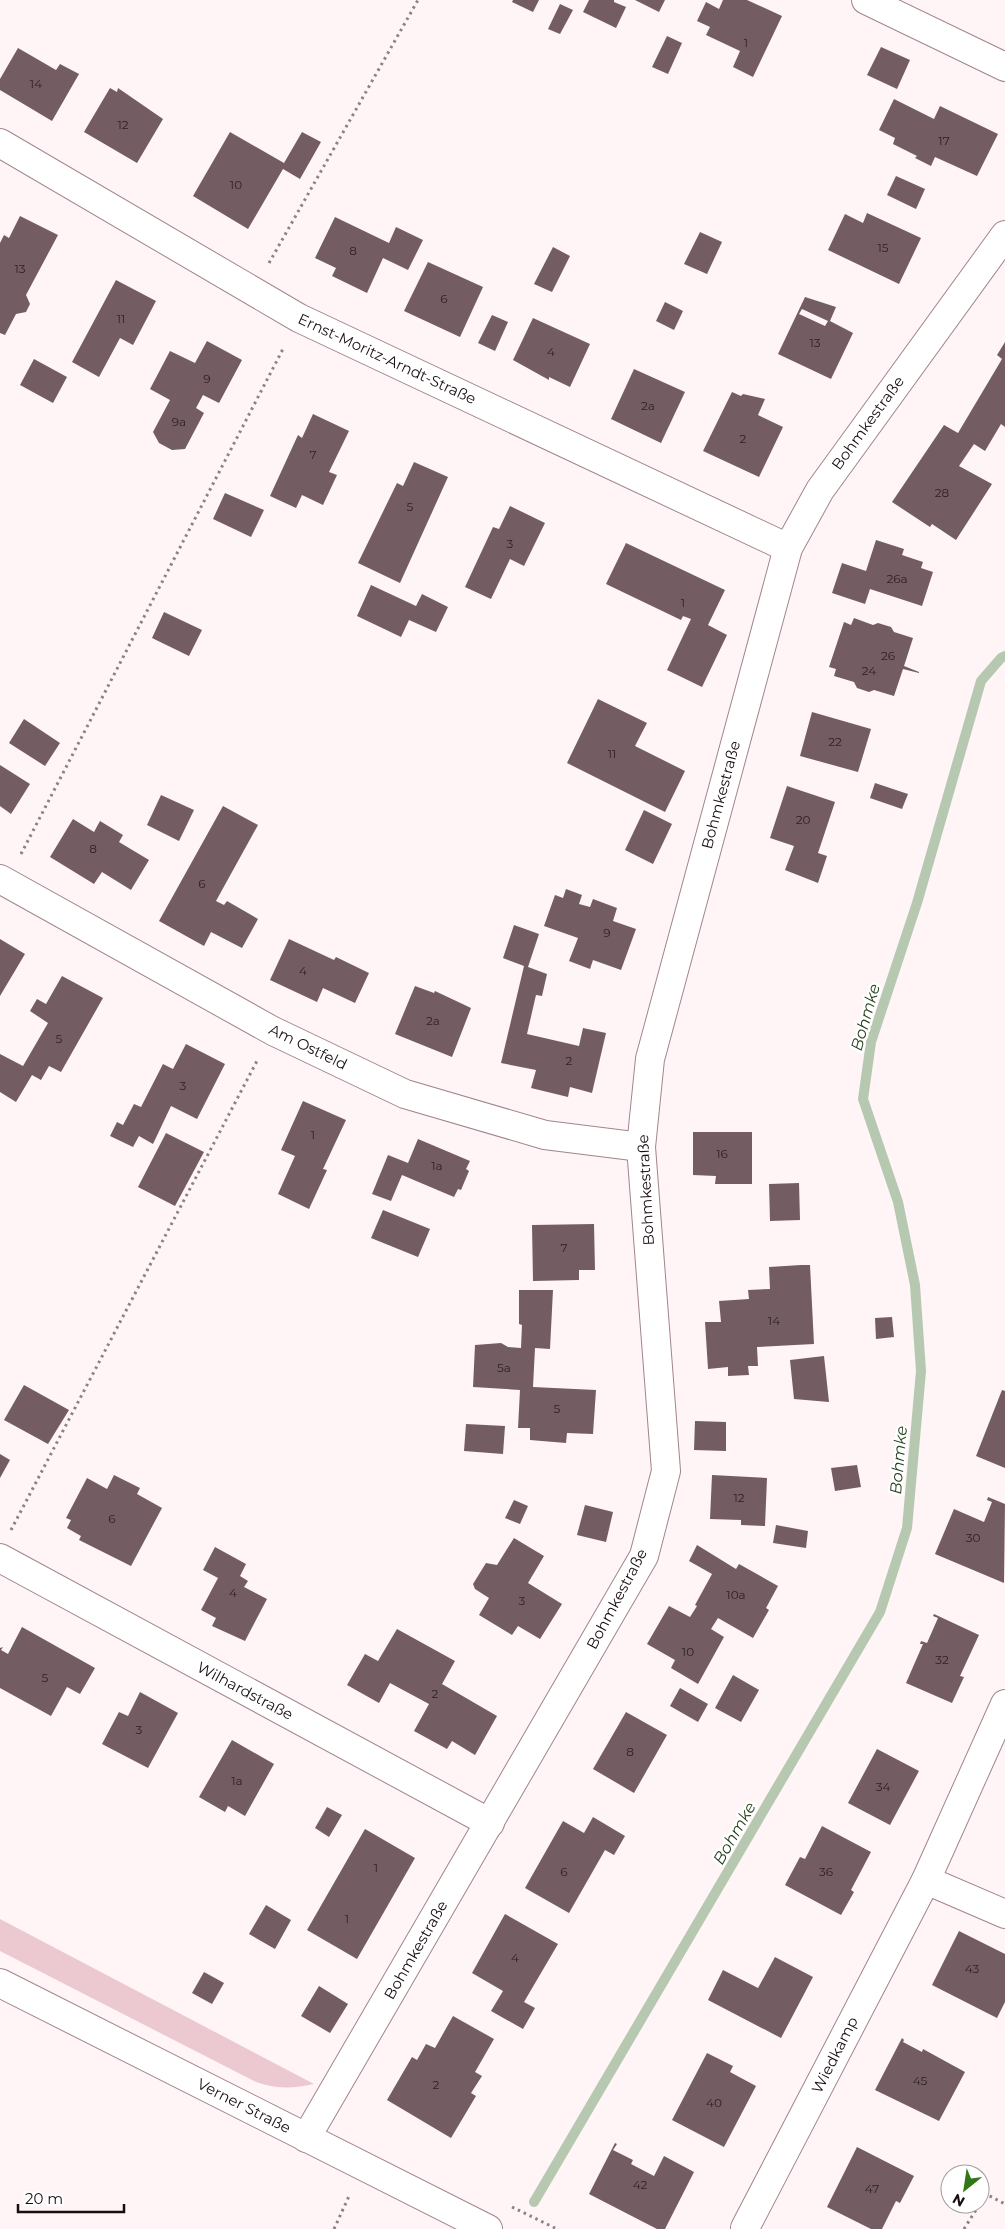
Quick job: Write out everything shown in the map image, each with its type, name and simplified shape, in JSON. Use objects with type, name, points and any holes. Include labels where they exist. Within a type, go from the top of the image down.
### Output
[{"type":"street","points":[[866,0],[1005,67]]},
{"type":"street","name":"Ernst-Moritz-Arndt-Straße","points":[[0,143],[299,318],[788,548]]},
{"type":"street","name":"Bohmkestraße","points":[[306,2138],[644,1556],[666,1472],[641,1146],[650,1059],[788,548],[820,490],[1005,235]]},
{"type":"street","name":"Am Ostfeld","points":[[3,881],[273,1031],[405,1094],[545,1135],[641,1146]]},
{"type":"street","name":"Wilhardstraße","points":[[0,1558],[490,1823]]},
{"type":"street","name":"Wiedkamp","points":[[746,2229],[744,2228],[926,1880],[1005,1704]]},
{"type":"street","points":[[926,1880],[1005,1914]]},
{"type":"street","name":"Verner Straße","points":[[0,1983],[488,2229]]},
{"type":"path","points":[[253,292],[418,0]]},
{"type":"path","points":[[3,881],[299,318]]},
{"type":"path","points":[[9,1532],[273,1031]]},
{"type":"path","points":[[964,2229],[986,2194],[1005,2204]]},
{"type":"shaded area","points":[[0,1919],[314,2084],[285,2088],[256,2082],[0,1951]]},
{"type":"building","points":[[513,0],[539,0],[533,12],[512,2]]},
{"type":"building","points":[[589,0],[614,0],[614,2],[626,7],[616,28],[583,12]]},
{"type":"building","points":[[635,0],[665,0],[659,12]]},
{"type":"building","points":[[723,0],[747,0],[782,16],[753,77],[733,67],[740,51],[706,35],[710,27],[697,21],[706,2],[719,9]]},
{"type":"building","points":[[560,4],[573,10],[560,34],[548,29]]},
{"type":"building","points":[[667,36],[682,43],[668,74],[652,67]]},
{"type":"building","points":[[881,47],[910,60],[897,89],[867,75]]},
{"type":"building","points":[[18,48],[56,70],[60,64],[79,74],[52,121],[0,90],[0,79]]},
{"type":"building","points":[[110,88],[117,92],[118,88],[163,119],[137,163],[84,132]]},
{"type":"building","points":[[894,99],[934,119],[940,106],[998,134],[977,176],[935,157],[931,166],[915,158],[917,156],[893,144],[895,138],[879,130]]},
{"type":"building","points":[[230,132],[284,163],[302,132],[321,142],[300,179],[283,169],[248,229],[193,196]]},
{"type":"building","points":[[896,176],[925,189],[916,209],[887,195]]},
{"type":"building","points":[[867,213],[921,238],[899,284],[828,250],[845,214],[863,223]]},
{"type":"building","points":[[20,216],[58,235],[26,295],[30,304],[26,312],[16,314],[5,335],[0,333],[0,243],[4,235],[9,238]]},
{"type":"building","points":[[335,217],[389,243],[396,227],[423,240],[408,270],[383,258],[367,293],[332,276],[336,268],[315,258]]},
{"type":"building","points":[[700,232],[722,242],[707,274],[684,264]]},
{"type":"building","points":[[553,247],[570,256],[552,292],[534,284]]},
{"type":"building","points":[[428,262],[483,287],[460,337],[404,311]]},
{"type":"building","points":[[116,280],[156,301],[133,345],[120,338],[99,377],[72,362]]},
{"type":"building","points":[[805,297],[836,307],[830,321],[853,333],[831,379],[778,354]],"holes":[[[802,309],[828,321],[825,326],[799,314]]]},
{"type":"building","points":[[665,302],[683,311],[674,330],[656,321]]},
{"type":"building","points":[[492,315],[508,322],[495,351],[478,343]]},
{"type":"building","points":[[533,318],[590,344],[570,387],[549,377],[549,380],[513,360]]},
{"type":"building","points":[[207,341],[242,360],[219,403],[203,395],[196,408],[204,413],[185,449],[172,450],[159,443],[153,432],[170,400],[150,389],[170,351],[195,363]]},
{"type":"building","points":[[1005,342],[1005,427],[1001,424],[985,451],[974,444],[959,466],[992,484],[956,540],[932,524],[930,527],[892,502],[944,425],[958,433],[1002,359],[997,355]]},
{"type":"building","points":[[34,359],[67,377],[53,403],[20,385]]},
{"type":"building","points":[[634,369],[685,392],[661,443],[611,419]]},
{"type":"building","points":[[732,392],[741,396],[743,394],[765,399],[758,415],[783,427],[759,477],[703,451]]},
{"type":"building","points":[[313,414],[349,431],[329,472],[337,475],[323,505],[302,495],[296,508],[270,496],[298,435],[302,438]]},
{"type":"building","points":[[414,462],[448,477],[400,583],[358,563],[397,483],[403,486]]},
{"type":"building","points":[[225,493],[264,510],[251,537],[213,519]]},
{"type":"building","points":[[510,506],[545,523],[524,566],[510,559],[491,599],[465,587],[493,527],[499,529]]},
{"type":"building","points":[[876,540],[904,549],[902,555],[923,562],[921,568],[933,572],[922,606],[870,589],[865,604],[832,593],[842,563],[866,571]]},
{"type":"building","points":[[626,543],[725,590],[708,625],[727,635],[702,687],[667,670],[691,619],[683,616],[681,620],[606,584]]},
{"type":"building","points":[[371,585],[416,606],[422,594],[448,607],[436,632],[409,620],[401,637],[357,616]]},
{"type":"building","points":[[164,612],[202,630],[189,656],[152,638]]},
{"type":"building","points":[[854,618],[873,625],[878,623],[891,627],[894,632],[913,638],[904,666],[919,673],[903,669],[894,696],[874,690],[869,692],[857,688],[854,682],[834,676],[836,669],[829,667],[844,622],[851,625]]},
{"type":"building","points":[[598,699],[647,723],[635,746],[685,771],[665,812],[567,763]]},
{"type":"building","points":[[812,712],[871,729],[858,772],[800,756]]},
{"type":"building","points":[[24,719],[60,743],[45,766],[9,743]]},
{"type":"building","points":[[0,765],[30,784],[11,814],[0,806]]},
{"type":"building","points":[[875,783],[908,794],[902,809],[870,798]]},
{"type":"building","points":[[787,786],[835,802],[818,853],[827,856],[818,883],[785,870],[794,846],[770,838]]},
{"type":"building","points":[[161,795],[194,810],[179,841],[147,825]]},
{"type":"building","points":[[223,806],[258,825],[216,901],[224,905],[227,901],[258,919],[242,948],[211,932],[204,946],[159,921]]},
{"type":"building","points":[[644,810],[672,824],[653,864],[625,850]]},
{"type":"building","points":[[73,819],[94,832],[100,821],[123,835],[119,842],[149,860],[131,890],[102,872],[94,884],[50,857]]},
{"type":"building","points":[[566,889],[582,895],[579,904],[590,907],[593,899],[617,908],[613,921],[636,929],[621,970],[593,960],[590,969],[569,961],[578,938],[544,926],[555,895],[563,898]]},
{"type":"building","points":[[514,925],[539,934],[528,967],[547,974],[542,996],[536,995],[527,1034],[579,1046],[583,1028],[606,1033],[592,1093],[570,1087],[568,1097],[531,1088],[536,1070],[501,1063],[524,966],[503,958]]},
{"type":"building","points":[[0,939],[25,954],[0,996]]},
{"type":"building","points":[[289,939],[334,960],[336,957],[369,973],[355,1003],[323,988],[317,1002],[270,980]]},
{"type":"building","points":[[62,976],[103,998],[61,1072],[49,1066],[41,1080],[32,1075],[16,1102],[0,1092],[0,1054],[23,1066],[48,1023],[30,1011],[37,999],[46,1004]]},
{"type":"building","points":[[415,986],[434,993],[435,991],[471,1008],[452,1057],[395,1034]]},
{"type":"building","points":[[186,1044],[225,1064],[197,1119],[171,1106],[153,1144],[139,1136],[133,1147],[110,1136],[117,1122],[123,1125],[134,1104],[141,1107],[163,1064],[173,1069]]},
{"type":"building","points":[[303,1101],[346,1120],[323,1169],[327,1170],[309,1209],[278,1194],[295,1156],[281,1150]]},
{"type":"building","points":[[693,1132],[752,1132],[752,1184],[715,1184],[716,1176],[693,1175]]},
{"type":"building","points":[[166,1133],[204,1152],[175,1206],[138,1187]]},
{"type":"building","points":[[418,1139],[470,1161],[466,1169],[469,1171],[461,1190],[458,1189],[454,1197],[402,1175],[391,1201],[372,1194],[388,1155],[408,1163]]},
{"type":"building","points":[[799,1183],[800,1220],[770,1221],[769,1184]]},
{"type":"building","points":[[383,1210],[430,1229],[418,1257],[371,1238]]},
{"type":"building","points":[[594,1224],[595,1270],[579,1270],[579,1280],[533,1281],[532,1225]]},
{"type":"building","points":[[810,1265],[814,1344],[757,1347],[758,1366],[748,1366],[749,1375],[728,1376],[728,1367],[708,1369],[705,1322],[721,1322],[719,1301],[749,1299],[748,1290],[770,1289],[769,1267]]},
{"type":"building","points":[[519,1290],[553,1290],[550,1349],[535,1348],[533,1387],[596,1390],[593,1434],[567,1433],[566,1443],[530,1440],[530,1428],[518,1428],[520,1390],[473,1387],[475,1345],[501,1343],[508,1347],[521,1348],[522,1325],[519,1324]]},
{"type":"building","points":[[892,1317],[894,1337],[876,1339],[875,1318]]},
{"type":"building","points":[[824,1356],[829,1402],[794,1399],[790,1360]]},
{"type":"building","points":[[24,1385],[69,1410],[48,1444],[4,1420]]},
{"type":"building","points":[[1002,1390],[1005,1391],[1005,1468],[976,1456]]},
{"type":"building","points":[[695,1421],[726,1422],[726,1451],[694,1450]]},
{"type":"building","points":[[466,1424],[505,1426],[503,1454],[464,1451]]},
{"type":"building","points":[[0,1454],[10,1460],[0,1478]]},
{"type":"building","points":[[857,1465],[861,1487],[835,1491],[831,1468]]},
{"type":"building","points":[[114,1475],[140,1488],[137,1494],[162,1508],[131,1566],[79,1540],[81,1536],[67,1528],[71,1520],[66,1518],[87,1478],[107,1489]]},
{"type":"building","points":[[712,1475],[767,1478],[765,1526],[741,1525],[741,1520],[710,1519]]},
{"type":"building","points":[[988,1497],[1005,1504],[1004,1583],[935,1554],[954,1509],[984,1522],[992,1502],[987,1500]]},
{"type":"building","points":[[514,1500],[528,1506],[520,1524],[505,1518]]},
{"type":"building","points":[[585,1505],[613,1512],[606,1542],[577,1535]]},
{"type":"building","points":[[776,1525],[808,1531],[806,1548],[773,1543]]},
{"type":"building","points":[[514,1538],[544,1556],[528,1583],[562,1604],[540,1639],[518,1626],[512,1635],[479,1615],[489,1598],[475,1589],[473,1584],[486,1563],[497,1565]]},
{"type":"building","points":[[697,1545],[736,1569],[739,1564],[778,1586],[766,1608],[769,1610],[753,1638],[718,1618],[711,1629],[724,1637],[698,1684],[671,1668],[675,1660],[647,1644],[669,1606],[690,1617],[697,1606],[695,1605],[712,1574],[689,1561]]},
{"type":"building","points":[[215,1547],[246,1564],[240,1576],[248,1581],[244,1587],[267,1599],[245,1641],[212,1626],[216,1618],[201,1610],[218,1578],[203,1570]]},
{"type":"building","points":[[934,1614],[979,1635],[960,1676],[964,1677],[952,1703],[906,1683],[923,1644],[920,1644],[921,1641],[927,1643],[938,1618],[933,1616]]},
{"type":"building","points":[[22,1627],[95,1668],[80,1694],[67,1687],[51,1716],[0,1688],[0,1648],[3,1647],[1,1650],[8,1654]]},
{"type":"building","points":[[397,1629],[455,1661],[442,1684],[497,1716],[475,1755],[452,1741],[447,1749],[414,1731],[429,1704],[390,1683],[379,1703],[347,1685],[365,1654],[378,1661]]},
{"type":"building","points":[[733,1675],[759,1690],[741,1722],[715,1708]]},
{"type":"building","points":[[680,1688],[708,1704],[698,1722],[670,1706]]},
{"type":"building","points":[[140,1692],[178,1713],[148,1768],[102,1744],[119,1712],[128,1716]]},
{"type":"building","points":[[626,1712],[667,1735],[634,1793],[593,1769]]},
{"type":"building","points":[[232,1740],[274,1764],[245,1816],[228,1806],[225,1812],[199,1797]]},
{"type":"building","points":[[877,1749],[919,1771],[890,1825],[848,1803]]},
{"type":"building","points":[[327,1807],[342,1815],[329,1837],[315,1828]]},
{"type":"building","points":[[593,1817],[625,1836],[614,1855],[605,1850],[569,1913],[525,1888],[563,1821],[584,1833]]},
{"type":"building","points":[[822,1826],[871,1852],[851,1890],[854,1892],[841,1915],[785,1885],[800,1857],[805,1859]]},
{"type":"building","points":[[365,1829],[415,1858],[357,1959],[307,1930]]},
{"type":"building","points":[[266,1905],[291,1920],[275,1949],[249,1934]]},
{"type":"building","points":[[505,1914],[558,1944],[524,2002],[535,2008],[523,2029],[491,2011],[503,1991],[472,1973]]},
{"type":"building","points":[[959,1931],[1005,1954],[1005,2002],[997,2018],[932,1985]]},
{"type":"building","points":[[775,1957],[813,1977],[781,2038],[708,2000],[723,1970],[758,1988]]},
{"type":"building","points":[[204,1972],[224,1983],[212,2004],[192,1993]]},
{"type":"building","points":[[319,1986],[348,2004],[330,2033],[301,2016]]},
{"type":"building","points":[[453,2016],[494,2039],[475,2072],[482,2076],[471,2093],[476,2096],[451,2138],[387,2100],[412,2057],[417,2060],[426,2044],[435,2048]]},
{"type":"building","points":[[902,2038],[903,2042],[922,2052],[923,2049],[965,2072],[939,2121],[875,2090]]},
{"type":"building","points":[[707,2053],[733,2066],[730,2072],[756,2086],[724,2147],[672,2120]]},
{"type":"building","points":[[615,2143],[617,2144],[613,2150],[633,2160],[631,2164],[654,2176],[664,2156],[694,2172],[665,2229],[657,2229],[589,2194]]},
{"type":"building","points":[[857,2147],[914,2176],[900,2203],[896,2201],[882,2229],[871,2229],[827,2207]]},
{"type":"waterway","name":"Bohmke","points":[[534,2202],[880,1612],[907,1528],[921,1371],[915,1285],[898,1202],[863,1099],[871,1042],[917,903],[981,681],[1001,658],[1005,656]]}]
